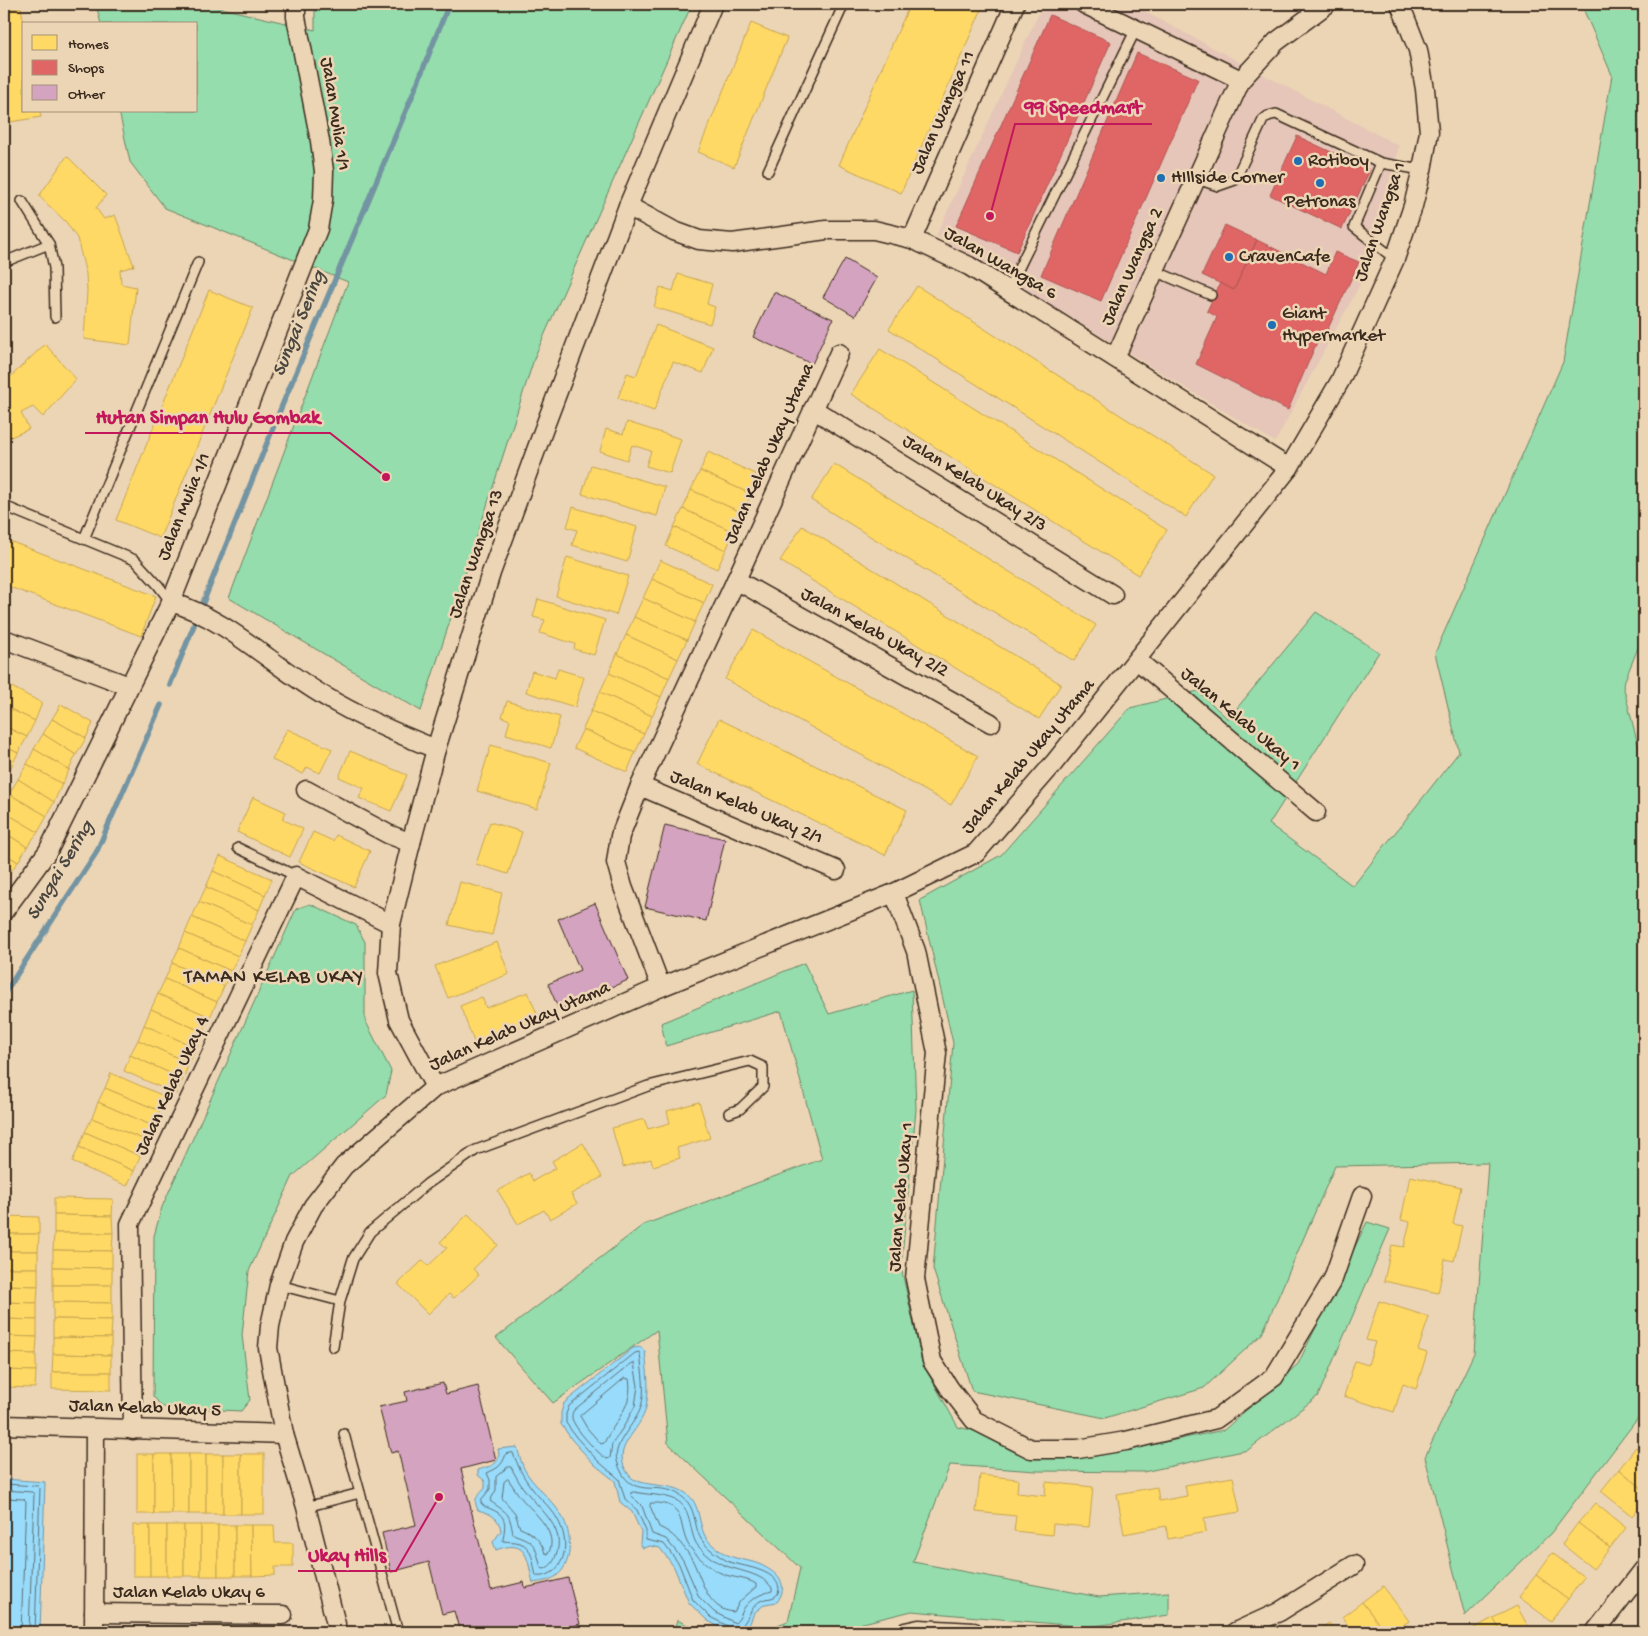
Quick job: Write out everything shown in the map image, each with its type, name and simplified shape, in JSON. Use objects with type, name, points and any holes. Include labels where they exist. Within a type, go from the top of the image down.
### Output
[{"type":"street","name":"Jalan Mulia 1/1","points":[[4,911],[48,851],[129,686],[178,604],[318,229],[323,200],[324,171],[296,17],[296,4]]},
{"type":"street","name":"Jalan Wangsa 13","points":[[435,1087],[399,1020],[388,973],[390,924],[436,749],[491,573],[628,206],[713,4]]},
{"type":"street","name":"Jalan Wangsa 11","points":[[912,239],[1015,4]]},
{"type":"street","points":[[1084,4],[1241,80]]},
{"type":"street","name":"Jalan Wangsa 2","points":[[1115,358],[1241,80],[1276,42],[1327,4]]},
{"type":"street","name":"Jalan Wangsa 1","points":[[1290,468],[1340,381],[1395,259],[1413,206],[1422,170],[1429,132],[1426,88],[1418,50],[1400,4]]},
{"type":"street","name":"Jalan Wangsa 6","points":[[628,206],[674,231],[699,240],[732,243],[826,230],[874,230],[912,239],[969,266],[1290,468]]},
{"type":"street","name":"Jalan Kelab Ukay Utama","points":[[662,987],[623,887],[616,862],[620,836],[640,786],[736,580],[838,353]]},
{"type":"street","name":"Jalan Kelab Ukay 2/3","points":[[813,409],[1113,595]]},
{"type":"street","name":"Jalan Kelab Ukay Utama","points":[[336,1632],[336,1624],[306,1506],[284,1434],[268,1348],[278,1285],[294,1242],[313,1206],[344,1166],[435,1087],[662,987],[894,892],[976,853],[1054,762],[1290,468]]},
{"type":"street","name":"Jalan Kelab Ukay 2/2","points":[[736,580],[991,723]]},
{"type":"street","points":[[178,604],[224,626],[325,697],[384,728],[436,749]]},
{"type":"street","points":[[4,639],[129,686]]},
{"type":"street","name":"Jalan Kelab Ukay 1","points":[[1137,660],[1316,812]]},
{"type":"street","name":"Jalan Kelab Ukay 2/1","points":[[640,786],[836,870]]},
{"type":"street","points":[[306,790],[388,834],[411,843]]},
{"type":"street","points":[[296,876],[390,924]]},
{"type":"street","name":"Jalan Kelab Ukay 4","points":[[133,1430],[130,1224],[296,876]]},
{"type":"street","name":"Jalan Kelab Ukay 1","points":[[894,892],[916,951],[937,1053],[915,1279],[932,1361],[950,1389],[974,1420],[1031,1448],[1078,1449],[1126,1441],[1216,1419],[1274,1376],[1333,1279],[1362,1196]]},
{"type":"street","name":"Jalan Kelab Ukay 5","points":[[4,1425],[284,1434]]},
{"type":"street","points":[[94,1632],[95,1429]]},
{"type":"street","points":[[1235,1632],[1278,1612],[1354,1565]]},
{"type":"street","points":[[1595,1632],[1644,1569]]},
{"type":"street","name":"Jalan Kelab Ukay 6","points":[[94,1613],[283,1615]]},
{"type":"street","points":[[905,1632],[919,1629],[974,1632]]},
{"type":"lane","points":[[768,171],[842,4]]},
{"type":"lane","points":[[1008,290],[1136,29]]},
{"type":"lane","points":[[1197,178],[1218,186],[1236,180],[1264,120],[1268,116],[1276,114],[1381,163],[1422,170]]},
{"type":"lane","points":[[1381,163],[1354,226],[1395,259]]},
{"type":"lane","points":[[22,201],[49,244],[54,268],[55,317]]},
{"type":"lane","points":[[4,262],[49,244]]},
{"type":"lane","points":[[84,539],[198,262]]},
{"type":"lane","points":[[1155,271],[1211,295]]},
{"type":"lane","points":[[4,506],[135,560],[178,604]]},
{"type":"lane","points":[[238,848],[296,876]]},
{"type":"lane","points":[[334,1347],[340,1301],[353,1258],[370,1232],[427,1184],[476,1150],[648,1086],[750,1061],[763,1067],[763,1087],[740,1109],[729,1113]]},
{"type":"lane","points":[[278,1285],[340,1301]]},
{"type":"lane","points":[[344,1434],[398,1632]]},
{"type":"lane","points":[[306,1506],[360,1493]]},
{"type":"shaded area","points":[[1043,4],[1130,4],[1399,146],[1365,275],[1275,442],[936,236]]},
{"type":"green space","points":[[96,4],[204,4],[315,30],[315,4],[692,4],[535,356],[421,711],[229,598],[348,282],[165,208],[130,162],[119,112],[198,112],[198,22],[100,22]]},
{"type":"green space","points":[[1581,4],[1644,4],[1644,633],[1623,685],[1644,769],[1644,1410],[1551,1533],[1465,1616],[1425,1457],[1474,1353],[1488,1163],[1335,1166],[1262,1334],[1204,1388],[1105,1418],[972,1391],[933,1269],[953,1043],[920,900],[1001,855],[1130,708],[1198,691],[1228,719],[1316,612],[1379,652],[1269,824],[1353,886],[1459,752],[1435,653],[1563,362],[1612,75]]},
{"type":"green space","points":[[310,904],[356,925],[365,942],[365,1020],[391,1071],[386,1095],[293,1176],[249,1271],[242,1335],[250,1400],[241,1411],[162,1407],[153,1396],[154,1236],[162,1207],[296,909]]},
{"type":"green space","points":[[804,963],[829,1014],[912,990],[916,1110],[901,1267],[922,1362],[958,1427],[1091,1457],[1224,1430],[1298,1364],[1367,1222],[1390,1229],[1318,1396],[1248,1450],[1143,1472],[1036,1471],[950,1465],[913,1562],[1099,1597],[1169,1592],[1169,1615],[1088,1627],[912,1611],[859,1624],[854,1632],[759,1632],[788,1621],[800,1568],[668,1443],[657,1330],[553,1403],[496,1338],[643,1225],[822,1159],[781,1011],[666,1046],[661,1023]]},
{"type":"green space","points":[[677,1620],[702,1632],[673,1632]]},
{"type":"water","points":[[640,1347],[645,1351],[648,1379],[646,1407],[643,1416],[624,1448],[622,1456],[623,1465],[633,1479],[676,1489],[688,1495],[696,1505],[702,1530],[708,1541],[731,1557],[761,1565],[780,1580],[782,1590],[777,1602],[765,1604],[754,1613],[748,1628],[741,1632],[729,1632],[708,1621],[689,1603],[674,1567],[660,1548],[650,1546],[643,1548],[640,1544],[641,1532],[632,1512],[620,1502],[615,1481],[595,1465],[572,1440],[561,1424],[561,1413],[564,1403],[633,1348]]},
{"type":"water","points":[[517,1447],[526,1472],[561,1514],[567,1527],[569,1542],[568,1558],[561,1572],[550,1579],[533,1583],[527,1559],[520,1549],[507,1547],[496,1550],[493,1542],[501,1531],[500,1526],[496,1519],[478,1510],[476,1503],[477,1498],[485,1488],[485,1481],[478,1475],[478,1470],[497,1462],[498,1449]]},
{"type":"water","points":[[4,1479],[45,1482],[40,1632],[4,1632]]},
{"type":"building: Homes","points":[[910,4],[984,4],[901,193],[839,165]]},
{"type":"building: Homes","points":[[21,7],[24,22],[22,22],[22,112],[40,112],[41,117],[4,123],[4,10]]},
{"type":"building: Homes","points":[[751,23],[787,38],[734,167],[698,152]]},
{"type":"building: Homes","points":[[67,156],[106,195],[96,208],[104,219],[115,215],[134,266],[120,270],[121,284],[136,287],[130,345],[84,339],[87,291],[86,274],[77,238],[66,222],[39,196]]},
{"type":"building: Homes","points":[[678,274],[712,284],[707,304],[715,307],[710,324],[654,307],[660,287],[673,291]]},
{"type":"building: Homes","points":[[917,286],[1213,474],[1186,517],[889,329]]},
{"type":"building: Homes","points":[[209,290],[253,308],[160,538],[116,520]]},
{"type":"building: Homes","points":[[656,325],[713,347],[703,373],[673,362],[654,411],[618,398],[627,373],[636,376]]},
{"type":"building: Homes","points":[[45,344],[76,379],[43,417],[33,407],[21,413],[29,429],[4,440],[4,383]]},
{"type":"building: Homes","points":[[880,349],[1167,530],[1138,575],[851,394]]},
{"type":"building: Homes","points":[[627,422],[681,439],[670,473],[646,466],[651,451],[632,445],[627,460],[600,451],[606,429],[623,434]]},
{"type":"building: Homes","points":[[708,452],[759,476],[751,494],[700,471]]},
{"type":"building: Homes","points":[[834,464],[1096,625],[1074,661],[811,500]]},
{"type":"building: Homes","points":[[591,465],[665,487],[657,516],[582,494]]},
{"type":"building: Homes","points":[[700,471],[751,494],[743,513],[691,490]]},
{"type":"building: Homes","points":[[691,490],[743,513],[734,532],[683,509]]},
{"type":"building: Homes","points":[[573,507],[637,527],[627,562],[572,545],[577,530],[567,527]]},
{"type":"building: Homes","points":[[683,509],[734,532],[726,550],[674,527]]},
{"type":"building: Homes","points":[[802,526],[1061,684],[1039,719],[780,561]]},
{"type":"building: Homes","points":[[674,527],[726,550],[717,569],[666,546]]},
{"type":"building: Homes","points":[[4,539],[156,596],[141,636],[4,585]]},
{"type":"building: Homes","points":[[567,557],[628,576],[616,615],[556,596]]},
{"type":"building: Homes","points":[[660,560],[712,584],[704,603],[652,579]]},
{"type":"building: Homes","points":[[652,579],[704,603],[695,622],[643,598]]},
{"type":"building: Homes","points":[[643,598],[695,622],[687,640],[634,617]]},
{"type":"building: Homes","points":[[538,599],[605,620],[594,655],[574,649],[575,644],[540,633],[545,620],[533,617]]},
{"type":"building: Homes","points":[[634,617],[687,640],[678,659],[626,635]]},
{"type":"building: Homes","points":[[753,630],[978,756],[951,805],[725,679]]},
{"type":"building: Homes","points":[[626,635],[678,659],[669,678],[617,654]]},
{"type":"building: Homes","points":[[617,654],[669,678],[661,697],[609,673]]},
{"type":"building: Homes","points":[[558,669],[584,677],[575,707],[526,692],[532,671],[555,678]]},
{"type":"building: Homes","points":[[609,673],[661,697],[652,716],[600,692]]},
{"type":"building: Homes","points":[[4,683],[42,703],[35,721],[4,706]]},
{"type":"building: Homes","points":[[600,692],[652,716],[644,734],[591,711]]},
{"type":"building: Homes","points":[[507,701],[560,717],[551,748],[506,734],[510,720],[502,717]]},
{"type":"building: Homes","points":[[61,704],[93,723],[86,738],[52,719]]},
{"type":"building: Homes","points":[[4,706],[35,721],[27,737],[4,726]]},
{"type":"building: Homes","points":[[591,711],[644,734],[635,753],[583,729]]},
{"type":"building: Homes","points":[[52,719],[86,738],[76,755],[43,734]]},
{"type":"building: Homes","points":[[719,719],[907,810],[885,855],[697,764]]},
{"type":"building: Homes","points":[[4,726],[27,737],[18,753],[4,746]]},
{"type":"building: Homes","points":[[287,729],[332,749],[320,773],[307,767],[303,774],[272,760]]},
{"type":"building: Homes","points":[[583,729],[635,753],[627,772],[574,748]]},
{"type":"building: Homes","points":[[43,734],[76,755],[69,770],[34,749]]},
{"type":"building: Homes","points":[[491,745],[551,763],[537,809],[477,791]]},
{"type":"building: Homes","points":[[4,746],[18,753],[11,767],[4,764]]},
{"type":"building: Homes","points":[[34,749],[69,770],[62,784],[27,764]]},
{"type":"building: Homes","points":[[350,751],[407,775],[391,811],[359,798],[364,788],[339,777]]},
{"type":"building: Homes","points":[[4,764],[11,767],[4,780]]},
{"type":"building: Homes","points":[[27,764],[62,784],[54,802],[18,779]]},
{"type":"building: Homes","points":[[18,779],[54,802],[47,816],[9,794]]},
{"type":"building: Homes","points":[[9,794],[47,816],[38,832],[4,812],[4,804]]},
{"type":"building: Homes","points":[[253,797],[286,812],[282,819],[303,829],[290,857],[237,832]]},
{"type":"building: Homes","points":[[4,812],[38,832],[27,847],[4,832]]},
{"type":"building: Homes","points":[[490,822],[522,832],[508,874],[476,864]]},
{"type":"building: Homes","points":[[4,832],[27,847],[18,862],[4,853]]},
{"type":"building: Homes","points":[[313,832],[333,841],[336,835],[370,851],[354,887],[299,862]]},
{"type":"building: Homes","points":[[4,853],[18,862],[7,876],[4,873]]},
{"type":"building: Homes","points":[[220,856],[272,879],[265,895],[213,871]]},
{"type":"building: Homes","points":[[213,871],[265,895],[259,910],[206,887]]},
{"type":"building: Homes","points":[[460,882],[502,893],[492,935],[449,925]]},
{"type":"building: Homes","points":[[206,887],[259,910],[252,925],[199,902]]},
{"type":"building: Homes","points":[[199,902],[252,925],[245,941],[192,917]]},
{"type":"building: Homes","points":[[192,917],[245,941],[238,956],[185,933]]},
{"type":"building: Homes","points":[[185,933],[238,956],[231,971],[179,948]]},
{"type":"building: Homes","points":[[497,942],[509,974],[448,998],[435,966]]},
{"type":"building: Homes","points":[[179,948],[231,971],[224,986],[172,963]]},
{"type":"building: Homes","points":[[172,963],[224,986],[217,1002],[165,979]]},
{"type":"building: Homes","points":[[165,979],[217,1002],[210,1017],[158,994]]},
{"type":"building: Homes","points":[[528,992],[539,1019],[475,1044],[460,1006],[482,997],[486,1008]]},
{"type":"building: Homes","points":[[158,994],[210,1017],[203,1032],[151,1009]]},
{"type":"building: Homes","points":[[151,1009],[203,1032],[197,1048],[144,1025]]},
{"type":"building: Homes","points":[[144,1025],[197,1048],[189,1063],[138,1040]]},
{"type":"building: Homes","points":[[138,1040],[189,1063],[183,1079],[130,1055]]},
{"type":"building: Homes","points":[[130,1055],[183,1079],[176,1094],[124,1071]]},
{"type":"building: Homes","points":[[111,1073],[166,1097],[160,1111],[105,1088]]},
{"type":"building: Homes","points":[[105,1088],[160,1111],[153,1126],[98,1102]]},
{"type":"building: Homes","points":[[98,1102],[153,1126],[147,1141],[92,1118]]},
{"type":"building: Homes","points":[[699,1102],[710,1138],[677,1148],[680,1158],[653,1166],[651,1159],[623,1167],[612,1128],[644,1119],[648,1129],[670,1123],[667,1111]]},
{"type":"building: Homes","points":[[92,1118],[147,1141],[140,1156],[85,1132]]},
{"type":"building: Homes","points":[[85,1132],[140,1156],[134,1171],[79,1147]]},
{"type":"building: Homes","points":[[583,1143],[602,1177],[571,1194],[577,1204],[550,1219],[544,1210],[518,1224],[498,1191],[529,1173],[533,1181],[556,1168],[552,1161]]},
{"type":"building: Homes","points":[[79,1147],[134,1171],[127,1186],[72,1162]]},
{"type":"building: Homes","points":[[1410,1176],[1461,1187],[1453,1224],[1462,1226],[1454,1261],[1445,1259],[1438,1293],[1384,1281],[1392,1245],[1404,1247],[1410,1222],[1401,1220]]},
{"type":"building: Homes","points":[[54,1198],[113,1199],[112,1216],[54,1215]]},
{"type":"building: Homes","points":[[468,1214],[498,1245],[473,1269],[479,1275],[454,1298],[449,1294],[428,1314],[398,1284],[423,1260],[428,1266],[447,1248],[440,1242]]},
{"type":"building: Homes","points":[[54,1215],[112,1216],[113,1233],[54,1233]]},
{"type":"building: Homes","points":[[4,1216],[39,1217],[39,1234],[4,1234]]},
{"type":"building: Homes","points":[[54,1233],[113,1233],[112,1251],[53,1250]]},
{"type":"building: Homes","points":[[4,1234],[39,1234],[38,1251],[4,1251]]},
{"type":"building: Homes","points":[[53,1250],[112,1251],[112,1268],[53,1267]]},
{"type":"building: Homes","points":[[4,1251],[38,1251],[38,1268],[4,1268]]},
{"type":"building: Homes","points":[[53,1267],[112,1268],[112,1285],[53,1285]]},
{"type":"building: Homes","points":[[4,1268],[38,1268],[38,1286],[4,1285]]},
{"type":"building: Homes","points":[[4,1285],[38,1286],[37,1303],[4,1302]]},
{"type":"building: Homes","points":[[53,1285],[112,1285],[112,1303],[53,1302]]},
{"type":"building: Homes","points":[[1379,1301],[1429,1317],[1418,1350],[1427,1353],[1416,1389],[1403,1384],[1394,1412],[1344,1396],[1355,1361],[1368,1365],[1375,1342],[1366,1340]]},
{"type":"building: Homes","points":[[4,1302],[37,1303],[37,1320],[4,1319]]},
{"type":"building: Homes","points":[[53,1302],[112,1303],[112,1320],[53,1319]]},
{"type":"building: Homes","points":[[4,1319],[37,1320],[37,1337],[4,1336]]},
{"type":"building: Homes","points":[[53,1319],[112,1320],[111,1338],[53,1337]]},
{"type":"building: Homes","points":[[4,1336],[37,1337],[36,1354],[4,1353]]},
{"type":"building: Homes","points":[[53,1337],[111,1338],[111,1355],[53,1354]]},
{"type":"building: Homes","points":[[4,1353],[36,1354],[36,1371],[4,1370]]},
{"type":"building: Homes","points":[[53,1354],[111,1355],[111,1372],[52,1372]]},
{"type":"building: Homes","points":[[4,1370],[36,1371],[35,1388],[4,1387]]},
{"type":"building: Homes","points":[[52,1372],[111,1372],[111,1390],[52,1389]]},
{"type":"building: Homes","points":[[1636,1447],[1644,1454],[1644,1490],[1619,1469]]},
{"type":"building: Homes","points":[[137,1454],[154,1454],[154,1514],[137,1514]]},
{"type":"building: Homes","points":[[154,1454],[171,1454],[172,1514],[154,1514]]},
{"type":"building: Homes","points":[[171,1454],[189,1454],[189,1514],[172,1514]]},
{"type":"building: Homes","points":[[189,1454],[206,1454],[206,1514],[189,1514]]},
{"type":"building: Homes","points":[[206,1454],[223,1454],[223,1514],[206,1514]]},
{"type":"building: Homes","points":[[223,1454],[241,1454],[241,1514],[223,1514]]},
{"type":"building: Homes","points":[[241,1454],[264,1454],[264,1514],[241,1514]]},
{"type":"building: Homes","points":[[1619,1469],[1644,1490],[1644,1501],[1632,1516],[1601,1491]]},
{"type":"building: Homes","points":[[980,1475],[1018,1479],[1017,1493],[1045,1496],[1046,1482],[1093,1487],[1089,1527],[1053,1524],[1052,1535],[1014,1531],[1016,1516],[976,1512]]},
{"type":"building: Homes","points":[[1233,1477],[1240,1512],[1204,1518],[1206,1532],[1168,1539],[1166,1526],[1124,1534],[1117,1494],[1157,1487],[1159,1501],[1187,1496],[1185,1485]]},
{"type":"building: Homes","points":[[1595,1503],[1626,1528],[1610,1548],[1578,1523]]},
{"type":"building: Homes","points":[[1578,1523],[1610,1548],[1593,1569],[1562,1544]]},
{"type":"building: Homes","points":[[133,1525],[150,1525],[150,1576],[133,1576]]},
{"type":"building: Homes","points":[[150,1525],[167,1525],[167,1576],[150,1576]]},
{"type":"building: Homes","points":[[167,1525],[184,1525],[184,1576],[167,1576]]},
{"type":"building: Homes","points":[[184,1525],[201,1525],[201,1576],[184,1576]]},
{"type":"building: Homes","points":[[201,1525],[218,1525],[218,1576],[201,1576]]},
{"type":"building: Homes","points":[[218,1525],[235,1525],[235,1576],[218,1576]]},
{"type":"building: Homes","points":[[235,1525],[251,1525],[252,1576],[235,1576]]},
{"type":"building: Homes","points":[[251,1525],[274,1525],[275,1543],[293,1543],[293,1567],[275,1567],[275,1575],[252,1576]]},
{"type":"building: Homes","points":[[1552,1553],[1584,1577],[1568,1599],[1536,1575]]},
{"type":"building: Homes","points":[[1536,1575],[1568,1599],[1551,1621],[1519,1597]]},
{"type":"building: Homes","points":[[1383,1586],[1409,1621],[1393,1632],[1385,1632],[1362,1602]]},
{"type":"building: Homes","points":[[1362,1602],[1385,1632],[1353,1632],[1342,1617]]},
{"type":"building: Homes","points":[[1517,1606],[1531,1632],[1501,1632],[1493,1618]]},
{"type":"building: Homes","points":[[1493,1618],[1501,1632],[1467,1632]]},
{"type":"building: Homes","points":[[1329,1623],[1335,1632],[1314,1632]]},
{"type":"building: Shops","points":[[1050,15],[1111,42],[1017,252],[956,226]]},
{"type":"building: Shops","points":[[1137,53],[1198,79],[1101,301],[1041,275]]},
{"type":"building: Shops","name":"Petronas","points":[[1297,136],[1370,170],[1342,229],[1270,195]]},
{"type":"building: Shops","name":"CravenCafe","points":[[1225,225],[1257,240],[1234,290],[1202,275]]},
{"type":"building: Shops","name":"Giant Hypermarket","points":[[1257,240],[1326,274],[1335,252],[1359,262],[1326,333],[1317,342],[1288,410],[1196,364],[1217,317],[1207,311],[1220,283],[1234,290]]},
{"type":"building: Other","points":[[845,259],[877,278],[855,316],[823,297]]},
{"type":"building: Other","points":[[774,292],[833,319],[812,364],[753,337]]},
{"type":"building: Other","points":[[665,825],[725,839],[706,921],[645,907]]},
{"type":"building: Other","points":[[595,903],[628,980],[559,1010],[548,984],[580,970],[558,919]]},
{"type":"building: Other","points":[[443,1383],[446,1394],[478,1386],[496,1460],[461,1469],[491,1590],[524,1582],[525,1588],[568,1578],[580,1624],[563,1629],[564,1632],[486,1632],[485,1630],[460,1632],[454,1611],[442,1614],[429,1562],[391,1572],[382,1533],[416,1525],[398,1451],[391,1453],[379,1407],[407,1401],[405,1392]]},
{"type":"waterway","name":"Sungai Sering","points":[[170,685],[281,408],[449,4]]},
{"type":"waterway","name":"Sungai Sering","points":[[4,994],[96,853],[161,705]]},
{"type":"place","name":"Rotiboy","points":[[1298,161]]},
{"type":"place","name":"HIllside Corner","points":[[1161,178]]},
{"type":"place","name":"Petronas","points":[[1320,183]]},
{"type":"place","name":"99 Speedmart","points":[[990,216]]},
{"type":"place","name":"CravenCafe","points":[[1229,257]]},
{"type":"place","name":"Giant Hypermarket","points":[[1272,325]]},
{"type":"place","name":"Hutan Simpan Hulu Gombak","points":[[386,477]]},
{"type":"place","name":"Ukay Hills","points":[[439,1497]]},
{"type":"district","name":"TAMAN KELAB UKAY","points":[[274,978]]}]
